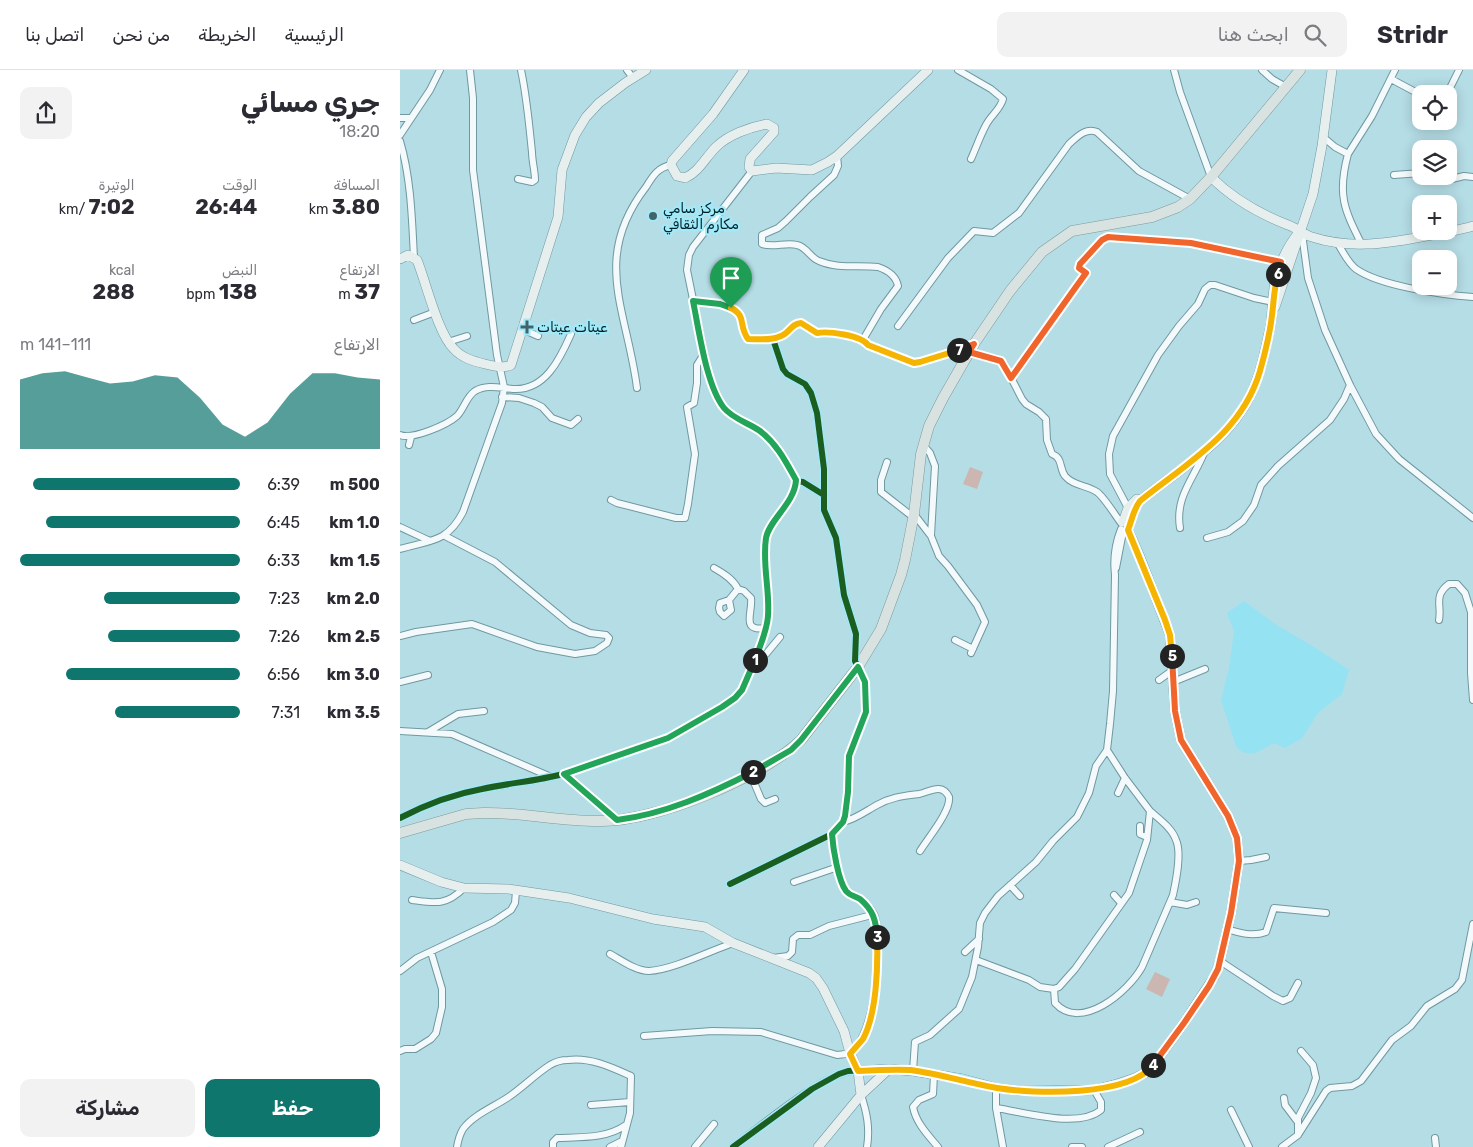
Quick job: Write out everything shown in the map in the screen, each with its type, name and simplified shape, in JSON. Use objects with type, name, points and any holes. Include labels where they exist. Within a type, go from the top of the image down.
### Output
[{"type":"main road","points":[[400,833],[466,814],[514,814],[592,821],[617,820],[648,815],[701,797],[776,760],[791,750],[858,667],[881,628],[901,575],[913,516],[919,466],[929,426],[971,348],[1010,291],[1042,252],[1072,231],[1152,217],[1178,207],[1190,199],[1211,177],[1300,70]]},
{"type":"street","points":[[400,134],[430,90],[440,70]]},
{"type":"street","points":[[400,549],[445,536],[455,526],[463,512],[502,403],[504,387],[499,366],[473,170],[473,98],[470,70]]},
{"type":"street","points":[[518,179],[532,182],[536,176],[532,161],[528,106],[521,70]]},
{"type":"street","points":[[627,70],[633,78]]},
{"type":"street","points":[[400,259],[408,255],[418,262],[435,312],[452,348],[463,357],[508,367],[513,363],[558,217],[562,170],[575,135],[586,117],[599,103],[646,70]]},
{"type":"street","points":[[637,388],[618,296],[615,262],[622,229],[630,209],[657,171],[671,165],[713,114],[744,70]]},
{"type":"street","points":[[824,495],[804,482],[796,480],[776,446],[766,436],[734,417],[723,407],[709,378],[687,270],[689,255],[752,171],[776,168],[812,170],[819,168],[837,156],[928,70]]},
{"type":"street","points":[[958,70],[991,89],[1003,99],[1001,107],[985,126],[971,159]]},
{"type":"street","points":[[1174,70],[1180,92],[1211,177],[1228,191],[1278,222],[1310,237],[1338,244],[1362,245],[1398,242],[1473,226]]},
{"type":"street","points":[[1262,70],[1272,79],[1286,87]]},
{"type":"street","points":[[1272,313],[1302,232],[1313,194],[1332,70]]},
{"type":"street","points":[[1362,245],[1345,209],[1342,196],[1342,180],[1348,154],[1372,116],[1394,70]]},
{"type":"street","points":[[1452,85],[1459,70]]},
{"type":"street","points":[[1391,79],[1412,90]]},
{"type":"street","points":[[400,118],[410,118]]},
{"type":"street","points":[[671,165],[677,176],[684,178],[693,174],[723,141],[761,125],[772,126],[774,132],[750,159],[749,167],[752,171]]},
{"type":"street","points":[[898,326],[948,258],[969,234],[974,231],[993,233],[1019,213],[1069,144],[1088,131],[1095,130],[1139,172],[1190,199]]},
{"type":"street","points":[[1323,137],[1335,147],[1348,154]]},
{"type":"street","points":[[400,141],[412,213],[414,258]]},
{"type":"street","points":[[837,156],[838,166],[834,175],[778,228],[762,235],[761,240],[762,244],[767,245],[798,245],[813,258],[822,262],[838,266],[878,267],[893,276],[897,280],[898,286],[872,323],[864,338],[865,342]]},
{"type":"street","points":[[1394,175],[1412,174]]},
{"type":"street","points":[[1457,178],[1473,177]]},
{"type":"street","points":[[1124,527],[1137,504],[1162,482],[1206,449],[1228,428],[1250,396],[1259,372],[1281,262],[1302,232]]},
{"type":"street","points":[[1302,232],[1308,278],[1325,330],[1350,385],[1376,434],[1398,459],[1473,518]]},
{"type":"street","points":[[1011,378],[1084,278],[1086,273],[1079,268],[1080,264],[1102,240],[1108,237],[1191,243],[1281,262]]},
{"type":"street","points":[[1338,244],[1351,264],[1367,275],[1420,290],[1473,297]]},
{"type":"street","points":[[1128,508],[1110,474],[1111,440],[1120,420],[1160,352],[1198,304],[1206,287],[1210,285],[1273,302]]},
{"type":"street","points":[[693,301],[720,304],[738,312],[742,318],[742,329],[748,339],[773,339],[783,336],[792,325],[801,323],[817,333],[826,331],[865,342],[868,345],[914,363],[971,348],[1001,361],[1022,399],[1046,419],[1047,440],[1052,454],[1060,459],[1065,476],[1072,482],[1098,492],[1124,527],[1158,602],[1170,635],[1173,682],[1181,740],[1228,816],[1237,838],[1239,861],[1220,961],[1209,986],[1149,1071],[1129,1081],[1094,1090],[1051,1091],[996,1088],[913,1071],[889,1069],[848,1071],[812,1089],[733,1147]]},
{"type":"street","points":[[414,320],[435,312]]},
{"type":"street","points":[[522,329],[538,336]]},
{"type":"street","points":[[400,436],[411,437],[452,420],[458,415],[473,393],[478,390],[497,386],[514,389],[524,388],[542,379],[554,368],[571,334]]},
{"type":"street","points":[[448,342],[467,336]]},
{"type":"street","points":[[730,884],[832,834],[843,822],[848,802],[849,756],[866,712],[865,682],[855,661],[856,634],[845,599],[836,538],[824,510],[824,469],[819,421],[811,393],[805,384],[787,374],[783,369],[773,339]]},
{"type":"street","points":[[611,500],[676,518],[685,518],[695,454],[688,408],[694,403],[697,365],[704,354]]},
{"type":"street","points":[[1207,538],[1228,532],[1243,521],[1254,505],[1261,485],[1278,466],[1330,420],[1344,399],[1350,385]]},
{"type":"street","points":[[502,397],[520,398],[534,402],[542,407],[552,418],[571,425],[578,419]]},
{"type":"street","points":[[409,445],[411,437]]},
{"type":"street","points":[[923,445],[930,454],[935,466],[931,536]]},
{"type":"street","points":[[1180,528],[1178,514],[1183,495],[1206,449]]},
{"type":"street","points":[[887,462],[881,480],[881,492],[913,516],[931,536],[939,556],[977,605],[985,622],[972,651],[955,640]]},
{"type":"street","points":[[401,816],[467,792],[564,774],[668,738],[735,698],[742,690],[766,628],[768,600],[765,566],[766,536],[787,505],[796,480]]},
{"type":"street","points":[[913,1071],[915,1042],[930,1035],[959,1009],[969,988],[976,960],[980,923],[985,913],[998,896],[1036,862],[1053,841],[1077,817],[1090,793],[1096,766],[1107,750],[1113,691],[1114,555],[1124,527],[1128,508],[1148,490],[1162,482]]},
{"type":"street","points":[[400,528],[430,541]]},
{"type":"street","points":[[400,636],[472,624],[537,648],[575,654],[589,653],[607,643],[608,638],[606,635],[590,633],[571,625],[496,562],[445,536]]},
{"type":"street","points":[[714,568],[751,598],[749,621],[751,625],[759,629],[766,628]]},
{"type":"street","points":[[1440,620],[1438,607],[1442,592],[1449,584],[1457,584],[1465,593],[1471,612],[1470,664],[1473,700]]},
{"type":"street","points":[[729,600],[738,589]]},
{"type":"street","points":[[757,654],[766,654],[780,637]]},
{"type":"street","points":[[1173,682],[1205,669]]},
{"type":"street","points":[[1159,680],[1173,670]]},
{"type":"street","points":[[400,682],[428,675]]},
{"type":"street","points":[[428,732],[458,714],[484,711]]},
{"type":"street","points":[[400,731],[452,734],[462,737],[551,777]]},
{"type":"street","points":[[1054,989],[1055,1003],[1060,1009],[1068,1012],[1086,1013],[1107,1004],[1137,976],[1170,902],[1176,882],[1177,842],[1170,830],[1150,811],[1107,750]]},
{"type":"street","points":[[750,773],[761,799],[765,803],[775,799]]},
{"type":"street","points":[[564,774],[617,820]]},
{"type":"street","points":[[1118,793],[1125,778]]},
{"type":"street","points":[[843,822],[894,797],[920,794],[930,789],[938,788],[950,796],[948,806],[943,818],[920,851]]},
{"type":"street","points":[[976,960],[1029,980],[1040,987],[1054,989],[1065,981],[1129,892],[1147,837],[1150,811]]},
{"type":"street","points":[[1140,826],[1140,834],[1147,837]]},
{"type":"street","points":[[644,1036],[712,1032],[761,1032],[827,1053],[837,1055],[850,1054],[863,1038],[870,1018],[877,972],[876,928],[872,912],[858,898],[848,894],[845,890],[838,867],[832,834]]},
{"type":"street","points":[[1239,861],[1266,857]]},
{"type":"street","points":[[400,865],[441,882],[464,888],[516,890],[569,898],[654,919],[705,927],[733,943],[809,972],[816,978],[844,1031],[850,1054],[858,1071],[861,1095],[868,1117],[867,1147]]},
{"type":"street","points":[[794,882],[838,867]]},
{"type":"street","points":[[1010,885],[1020,896]]},
{"type":"street","points":[[412,900],[443,902],[456,896],[464,888]]},
{"type":"street","points":[[400,971],[417,958],[493,922],[511,910],[515,903],[516,890]]},
{"type":"street","points":[[1114,895],[1121,903]]},
{"type":"street","points":[[1170,902],[1187,904],[1196,902]]},
{"type":"street","points":[[1227,929],[1246,934],[1262,934],[1266,932],[1274,908],[1326,913]]},
{"type":"street","points":[[772,958],[788,956],[792,952],[793,939],[798,935],[810,935],[829,926],[868,916]]},
{"type":"street","points":[[1282,1147],[1298,1135],[1326,1091],[1330,1088],[1352,1086],[1361,1081],[1392,1040],[1411,1026],[1427,1006],[1458,986],[1462,980],[1473,924]]},
{"type":"street","points":[[965,952],[979,939]]},
{"type":"street","points":[[610,954],[638,968],[649,971],[674,965],[733,943]]},
{"type":"street","points":[[400,1051],[415,1049],[432,1039],[436,1033],[442,1007],[442,989],[431,952]]},
{"type":"street","points":[[1220,961],[1283,1001],[1290,998],[1298,983]]},
{"type":"street","points":[[1298,1135],[1298,1121],[1316,1078],[1311,1060],[1301,1051]]},
{"type":"street","points":[[457,1147],[459,1137],[464,1128],[475,1118],[512,1095],[552,1064],[584,1059],[630,1076],[630,1102],[622,1144],[610,1147]]},
{"type":"street","points":[[818,1147],[861,1095],[889,1069]]},
{"type":"street","points":[[934,1075],[933,1094],[919,1100],[914,1107],[918,1121],[938,1147]]},
{"type":"street","points":[[996,1088],[996,1108],[1003,1147]]},
{"type":"street","points":[[996,1108],[1049,1117],[1083,1119],[1101,1110],[1101,1102],[1094,1090]]},
{"type":"street","points":[[1284,1098],[1285,1105],[1298,1121]]},
{"type":"street","points":[[591,1105],[630,1102]]},
{"type":"street","points":[[1231,1110],[1249,1147]]},
{"type":"street","points":[[695,1147],[714,1124]]},
{"type":"street","points":[[553,1147],[553,1142],[556,1138],[597,1136],[619,1130],[626,1125]]},
{"type":"street","points":[[1108,1147],[1140,1132]]},
{"type":"street","points":[[1435,1138],[1436,1147]]},
{"type":"street","points":[[1072,1147],[1082,1147]]},
{"type":"shaded area","points":[[970,467],[983,472],[977,489],[963,484]]},
{"type":"shaded area","points":[[1244,601],[1275,624],[1349,670],[1342,694],[1318,713],[1302,738],[1285,748],[1274,743],[1254,754],[1242,752],[1236,746],[1221,700],[1229,668],[1234,631],[1227,613]]},
{"type":"shaded area","points":[[1155,972],[1170,979],[1162,997],[1146,989]]},
{"type":"cycle path","points":[[730,884],[832,834],[843,822],[848,792],[849,756],[865,718],[867,699],[865,682],[855,661],[856,634],[844,595],[836,538],[824,510],[824,469],[817,413],[811,393],[805,384],[787,374],[783,369],[773,339]]},
{"type":"cycle path","points":[[400,818],[450,797],[553,776],[615,758],[665,738],[731,702],[745,685],[766,630],[769,607],[764,548],[768,530],[787,504],[795,489],[796,481],[803,482],[824,495]]},
{"type":"cycle path","points":[[733,1147],[812,1089],[848,1071],[889,1069],[913,1071],[963,1079],[996,1088],[1022,1091],[1094,1090],[1129,1081],[1149,1071],[1209,986],[1220,961],[1231,913],[1239,861],[1237,838],[1228,816],[1181,740],[1175,711],[1170,635],[1128,530]]},
{"type":"place","name":"مركز سامي مكارم الثقافي","points":[[653,216]]},
{"type":"place","name":"عيتات عيتات","points":[[527,327]]},
{"type":"route","points":[[1108,237],[1166,243],[1191,243],[1281,262],[1273,296],[1271,323],[1259,372],[1245,406],[1221,435],[1137,504],[1129,524],[1128,530],[1170,635],[1175,711],[1181,740],[1228,816],[1237,838],[1239,861],[1231,913],[1218,969],[1184,1023],[1145,1074],[1129,1081],[1094,1090],[1022,1091],[996,1088],[963,1080],[898,1069],[858,1071],[850,1054],[863,1038],[870,1018],[877,972],[876,928],[872,912],[858,898],[848,894],[845,890],[833,848],[832,834],[843,822],[845,816],[848,802],[849,756],[866,712],[865,682],[858,667],[791,750],[759,769],[701,797],[648,815],[617,820],[564,774],[668,738],[722,707],[735,698],[742,690],[761,645],[768,617],[765,566],[766,536],[787,505],[796,480],[776,446],[766,436],[727,412],[709,378],[693,301],[720,304],[731,308],[738,312],[742,318],[742,329],[748,339],[773,339],[783,336],[792,325],[801,323],[817,333],[826,331],[846,336],[914,363],[974,344],[969,352],[1001,361],[1011,378],[1084,278],[1086,273],[1079,268],[1080,264],[1102,240],[1108,237]]}]
